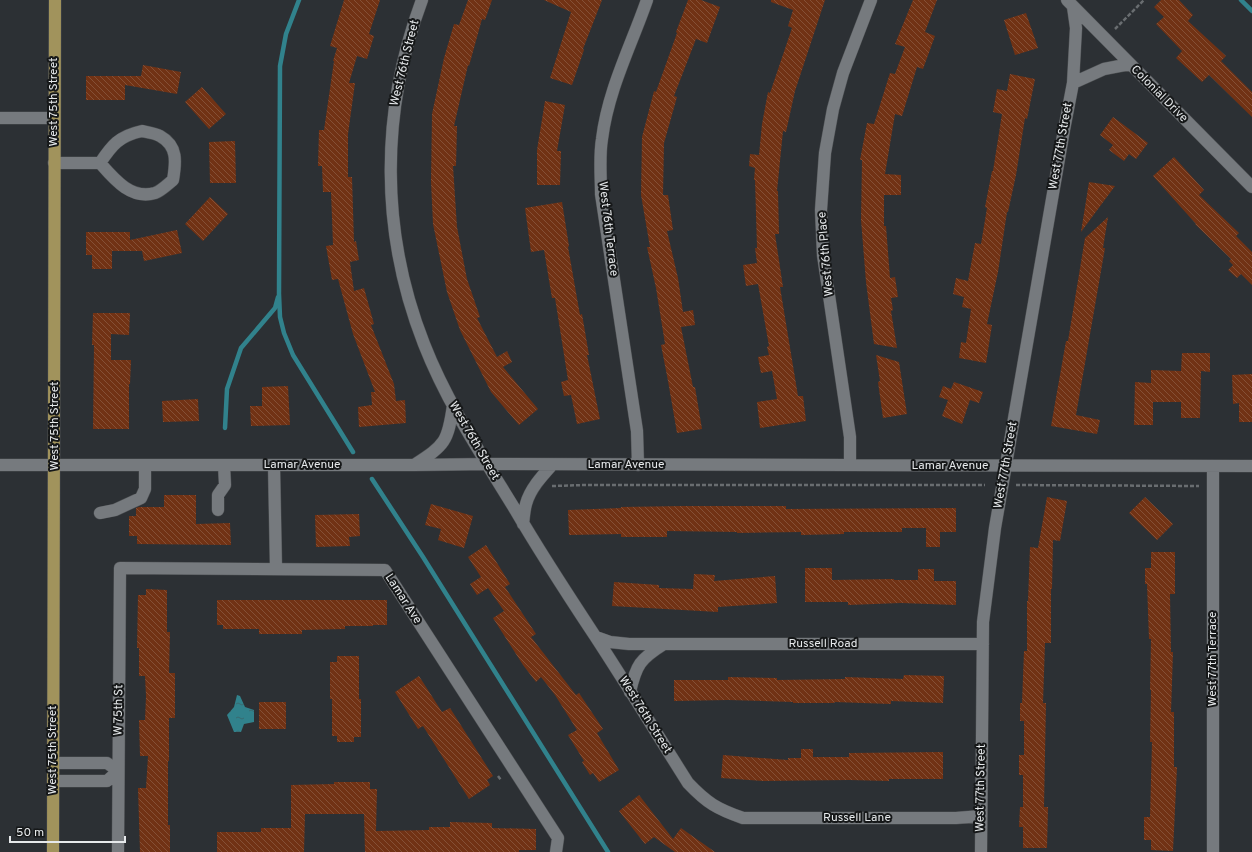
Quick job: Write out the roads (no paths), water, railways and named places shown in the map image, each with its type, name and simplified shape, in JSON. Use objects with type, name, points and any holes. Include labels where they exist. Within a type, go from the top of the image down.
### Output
[{"type":"main road","name":"West 75th Street","points":[[53,852],[55,0]]},
{"type":"street","name":"West 76th Street","points":[[422,0],[415,19],[400,76],[393,115],[390,166],[391,199],[399,256],[413,313],[425,346],[453,405],[539,551],[596,637],[688,783],[702,798],[723,811],[734,815]]},
{"type":"street","name":"West 76th Terrace","points":[[638,465],[636,424],[601,194],[600,155],[605,118],[613,88],[647,0]]},
{"type":"street","name":"West 76th Place","points":[[850,465],[850,437],[823,255],[821,210],[825,152],[833,109],[843,73],[871,0]]},
{"type":"street","name":"Colonial Drive","points":[[1070,3],[1252,187]]},
{"type":"street","name":"West 77th Street","points":[[981,852],[983,622],[987,582],[1064,130],[1074,83],[1076,28],[1070,3]]},
{"type":"street","points":[[1074,83],[1104,69],[1130,64]]},
{"type":"street","points":[[0,118],[54,118]]},
{"type":"street","points":[[54,163],[100,164],[118,183],[138,194],[156,193],[173,180],[176,163],[172,145],[159,135],[142,131],[128,134],[111,147],[100,164]]},
{"type":"street","points":[[414,465],[437,450],[445,440],[450,428],[453,405]]},
{"type":"street","name":"Lamar Avenue","points":[[0,465],[488,464],[1252,466]]},
{"type":"street","points":[[100,513],[115,510],[141,498],[145,489],[145,465]]},
{"type":"street","points":[[218,510],[218,495],[225,485],[224,465]]},
{"type":"street","points":[[274,465],[276,568]]},
{"type":"street","points":[[523,524],[526,504],[533,489],[537,481],[552,465]]},
{"type":"street","name":"West 77th Terrace","points":[[1213,466],[1213,852]]},
{"type":"street","name":"Lamar Ave","points":[[120,568],[385,570],[558,838],[556,852]]},
{"type":"street","name":"W 75th St","points":[[118,852],[120,568]]},
{"type":"street","name":"Russell Road","points":[[596,637],[610,642],[629,644],[983,644]]},
{"type":"street","points":[[630,692],[634,674],[641,662],[649,654],[664,644]]},
{"type":"street","points":[[53,763],[107,763],[118,772],[107,781],[53,781]]},
{"type":"street","name":"Russell Lane","points":[[734,815],[742,818],[956,818],[981,816]]},
{"type":"water","points":[[237,695],[240,696],[245,707],[254,710],[254,722],[244,724],[241,732],[234,732],[227,715],[234,707]]},
{"type":"waterway","points":[[299,0],[286,34],[280,66],[280,317],[284,333],[293,355],[353,452]]},
{"type":"waterway","points":[[1241,0],[1252,11]]},
{"type":"waterway","points":[[225,428],[227,389],[241,348],[275,308],[278,297]]},
{"type":"waterway","points":[[372,479],[423,557],[608,852]]}]
